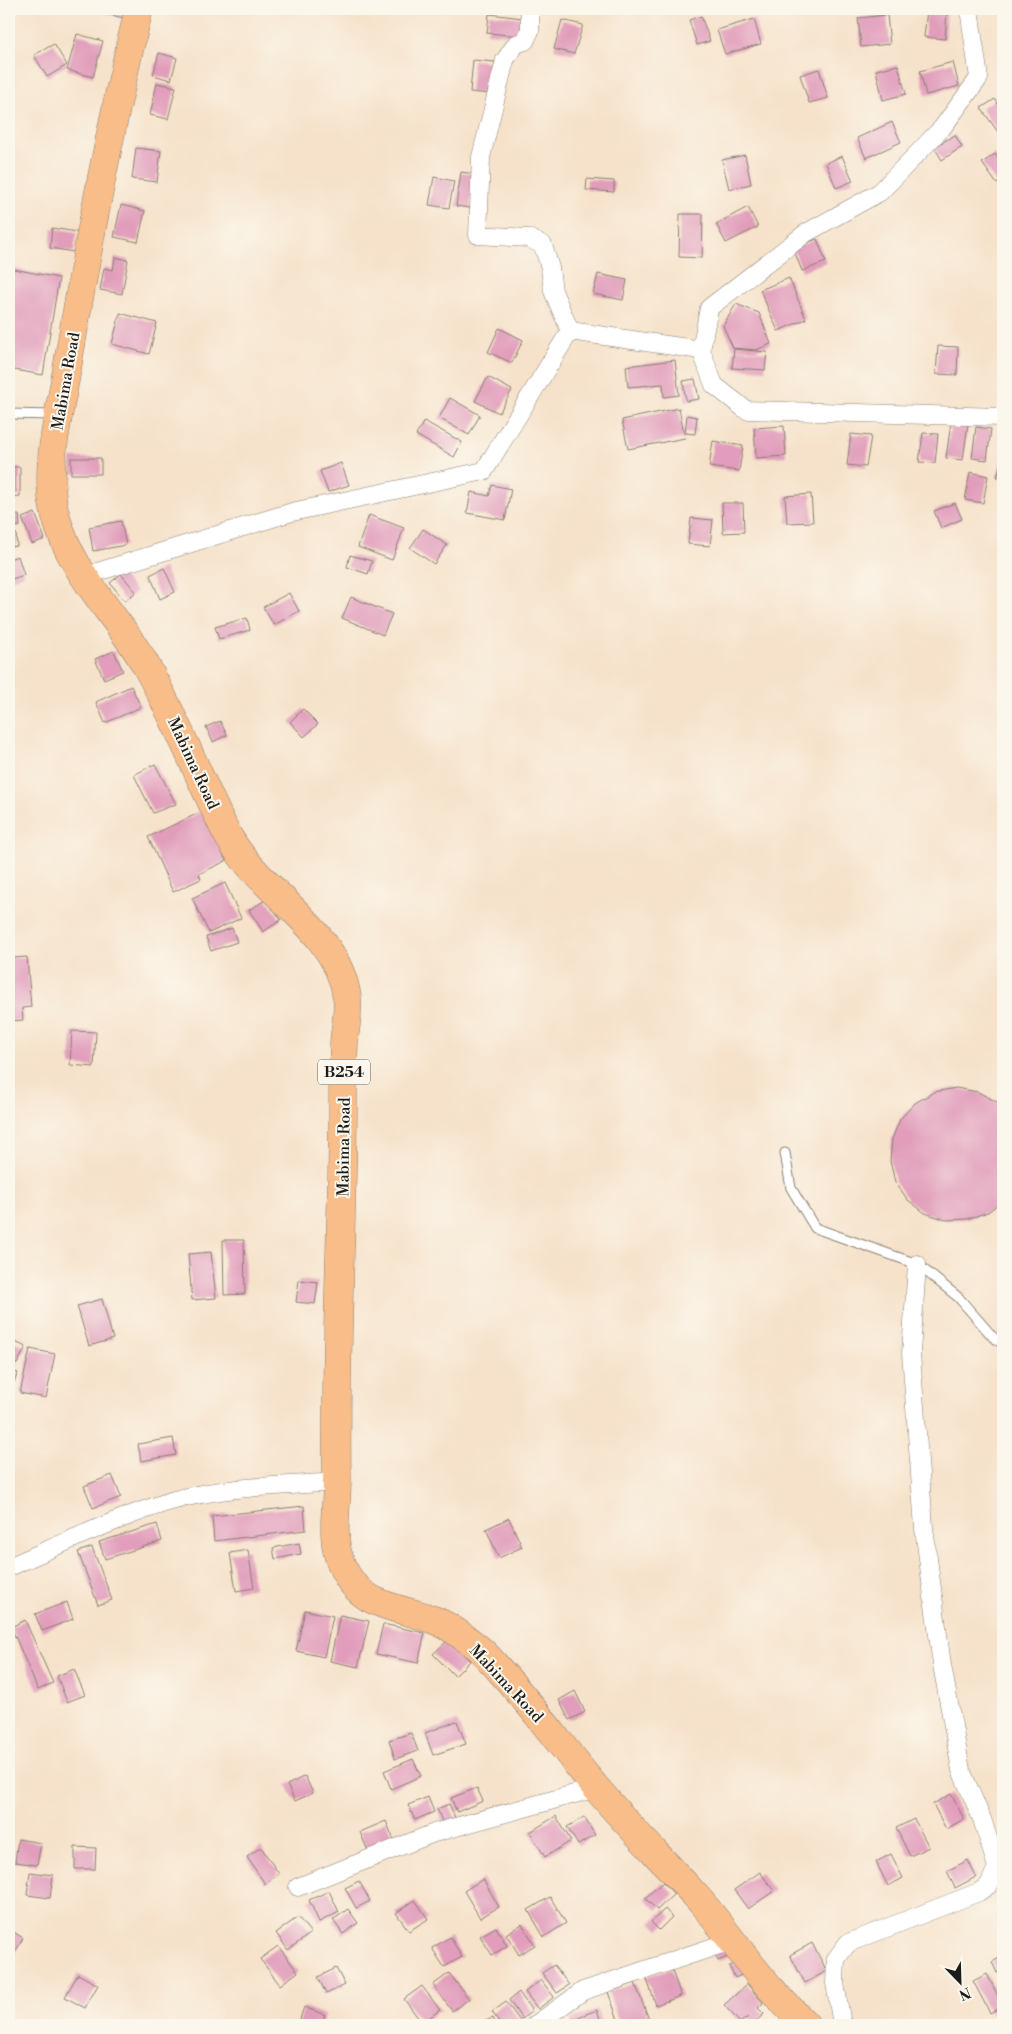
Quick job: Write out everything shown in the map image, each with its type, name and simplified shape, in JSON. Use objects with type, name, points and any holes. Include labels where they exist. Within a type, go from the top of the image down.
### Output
[{"type":"main road","name":"Mabima Road","points":[[139,9],[99,185],[52,459],[54,512],[67,547],[84,576],[124,630],[147,668],[182,736],[227,834],[246,864],[301,916],[326,949],[341,975],[348,1002],[344,1037],[342,1210],[335,1411],[338,1482],[334,1534],[339,1562],[352,1584],[367,1598],[387,1607],[442,1623],[480,1649],[525,1698],[596,1788],[734,1940],[771,1990],[806,2025]]},
{"type":"street","points":[[530,9],[530,31],[525,41],[516,44],[505,60],[482,157],[478,235],[528,238],[543,245],[550,268],[553,291],[570,331]]},
{"type":"street","points":[[969,9],[979,78],[942,128],[880,192],[806,234],[710,308],[701,350],[714,385],[746,410],[1003,417]]},
{"type":"street","points":[[570,331],[701,350]]},
{"type":"street","points":[[84,576],[292,512],[484,470],[570,331]]},
{"type":"street","points":[[842,2025],[835,1983],[836,1959],[848,1943],[979,1892],[989,1885],[997,1867],[982,1819],[961,1770],[942,1665],[924,1528],[911,1353],[917,1264]]},
{"type":"street","points":[[9,1567],[120,1519],[173,1501],[223,1492],[338,1482]]},
{"type":"street","points":[[298,1887],[434,1832],[596,1788]]},
{"type":"street","points":[[535,2025],[583,1991],[734,1940]]},
{"type":"lane","points":[[9,414],[60,415]]},
{"type":"lane","points":[[785,1152],[791,1188],[815,1228],[917,1264],[958,1297],[993,1337],[1003,1344]]},
{"type":"building","points":[[105,9],[126,9],[123,18],[104,13]]},
{"type":"building","points":[[927,10],[947,11],[945,39],[924,37]]},
{"type":"building","points":[[489,14],[523,18],[521,36],[487,33]]},
{"type":"building","points":[[887,15],[890,44],[861,47],[858,18]]},
{"type":"building","points":[[701,16],[710,41],[697,45],[689,20]]},
{"type":"building","points":[[754,19],[761,44],[725,54],[717,30]]},
{"type":"building","points":[[562,20],[583,25],[574,54],[554,49]]},
{"type":"building","points":[[77,34],[103,41],[93,77],[67,70]]},
{"type":"building","points":[[54,44],[67,65],[47,77],[34,55]]},
{"type":"building","points":[[159,53],[177,58],[171,80],[153,75]]},
{"type":"building","points":[[473,60],[495,62],[491,94],[470,92]]},
{"type":"building","points":[[953,62],[959,86],[926,95],[920,71]]},
{"type":"building","points":[[898,65],[906,94],[883,100],[876,70]]},
{"type":"building","points":[[819,69],[828,98],[809,103],[800,75]]},
{"type":"building","points":[[157,83],[176,87],[168,119],[150,115]]},
{"type":"building","points":[[995,99],[1003,112],[1003,129],[998,132],[981,108]]},
{"type":"building","points":[[892,122],[901,142],[866,158],[857,138]]},
{"type":"building","points":[[955,135],[962,147],[942,160],[934,147]]},
{"type":"building","points":[[136,148],[161,151],[157,182],[132,179]]},
{"type":"building","points":[[995,154],[1003,165],[1003,179],[997,184],[982,163]]},
{"type":"building","points":[[745,155],[751,184],[729,189],[722,160]]},
{"type":"building","points":[[842,156],[853,181],[836,188],[826,163]]},
{"type":"building","points":[[461,172],[475,174],[470,208],[456,206]]},
{"type":"building","points":[[434,177],[454,181],[449,208],[429,205]]},
{"type":"building","points":[[587,179],[614,181],[614,192],[586,190]]},
{"type":"building","points":[[121,205],[145,211],[138,242],[114,237]]},
{"type":"building","points":[[748,207],[758,227],[726,243],[716,224]]},
{"type":"building","points":[[680,214],[703,214],[702,258],[679,257]]},
{"type":"building","points":[[52,228],[77,232],[74,252],[50,248]]},
{"type":"building","points":[[817,239],[826,262],[802,271],[793,248]]},
{"type":"building","points":[[115,257],[128,260],[122,294],[100,290],[104,268],[113,270]]},
{"type":"building","points":[[9,268],[59,278],[43,375],[9,369]]},
{"type":"building","points":[[598,274],[627,280],[623,300],[593,294]]},
{"type":"building","points":[[789,278],[806,319],[778,331],[760,290]]},
{"type":"building","points":[[736,304],[759,313],[771,344],[756,350],[733,348],[723,326]]},
{"type":"building","points":[[120,313],[157,323],[149,354],[112,344]]},
{"type":"building","points":[[499,328],[523,340],[512,363],[488,352]]},
{"type":"building","points":[[938,346],[958,347],[957,375],[936,374]]},
{"type":"building","points":[[734,349],[767,352],[765,370],[732,368]]},
{"type":"building","points":[[675,360],[679,395],[664,397],[663,384],[628,387],[626,366]]},
{"type":"building","points":[[488,377],[512,390],[499,413],[475,401]]},
{"type":"building","points":[[695,379],[699,399],[686,401],[683,381]]},
{"type":"building","points":[[450,398],[480,415],[469,435],[439,418]]},
{"type":"building","points":[[679,408],[685,438],[628,449],[622,420]]},
{"type":"building","points":[[687,415],[697,417],[695,434],[685,433]]},
{"type":"building","points":[[424,421],[462,442],[454,457],[416,435]]},
{"type":"building","points":[[951,422],[968,424],[963,460],[946,458]]},
{"type":"building","points":[[784,426],[786,456],[756,458],[754,428]]},
{"type":"building","points":[[976,427],[991,429],[987,460],[972,458]]},
{"type":"building","points":[[923,433],[938,434],[935,463],[919,462]]},
{"type":"building","points":[[851,434],[871,436],[866,467],[847,465]]},
{"type":"building","points":[[713,441],[743,446],[739,471],[709,467]]},
{"type":"building","points":[[1003,455],[1003,477],[997,477]]},
{"type":"building","points":[[71,458],[101,458],[101,474],[71,474]]},
{"type":"building","points":[[341,463],[349,485],[328,492],[320,471]]},
{"type":"building","points":[[9,467],[20,467],[20,496],[9,497]]},
{"type":"building","points":[[970,472],[988,476],[983,503],[965,500]]},
{"type":"building","points":[[492,485],[511,489],[505,520],[467,513],[471,492],[489,496]]},
{"type":"building","points":[[811,494],[813,522],[787,523],[785,496]]},
{"type":"building","points":[[722,503],[743,503],[744,532],[723,533]]},
{"type":"building","points":[[955,503],[962,519],[941,528],[934,511]]},
{"type":"building","points":[[35,513],[45,539],[32,544],[22,518]]},
{"type":"building","points":[[19,515],[20,526],[9,528],[9,516]]},
{"type":"building","points":[[369,515],[404,528],[392,560],[358,547]]},
{"type":"building","points":[[691,518],[713,520],[710,546],[688,544]]},
{"type":"building","points":[[121,521],[126,545],[93,551],[89,527]]},
{"type":"building","points":[[423,529],[447,545],[434,564],[410,548]]},
{"type":"building","points":[[9,533],[16,533],[17,546],[9,547]]},
{"type":"building","points":[[350,555],[372,561],[368,574],[347,567]]},
{"type":"building","points":[[18,556],[24,575],[9,580],[9,559]]},
{"type":"building","points":[[164,568],[175,592],[160,599],[150,575]]},
{"type":"building","points":[[121,574],[136,592],[125,601],[110,583]]},
{"type":"building","points":[[289,593],[299,611],[274,625],[263,607]]},
{"type":"building","points":[[351,597],[392,614],[383,635],[342,618]]},
{"type":"building","points":[[247,618],[250,630],[219,639],[215,627]]},
{"type":"building","points":[[114,651],[123,671],[104,679],[95,659]]},
{"type":"building","points":[[131,686],[141,707],[105,723],[96,702]]},
{"type":"building","points":[[303,709],[318,724],[304,737],[290,722]]},
{"type":"building","points":[[220,721],[227,735],[213,742],[206,727]]},
{"type":"building","points":[[155,764],[176,804],[153,813],[134,775]]},
{"type":"building","points":[[203,811],[226,861],[199,874],[201,879],[173,892],[148,837]]},
{"type":"building","points":[[225,883],[241,918],[209,933],[192,898]]},
{"type":"building","points":[[267,899],[281,920],[263,932],[249,910]]},
{"type":"building","points":[[232,928],[237,942],[211,951],[206,937]]},
{"type":"building","points":[[9,948],[11,958],[27,957],[31,1007],[22,1008],[23,1020],[9,1021]]},
{"type":"building","points":[[72,1031],[96,1032],[94,1067],[70,1065]]},
{"type":"building","points":[[956,1088],[978,1092],[997,1102],[1003,1109],[1003,1200],[988,1212],[967,1219],[946,1220],[925,1213],[908,1200],[895,1182],[890,1161],[892,1139],[900,1119],[915,1103],[934,1092]]},
{"type":"building","points":[[223,1240],[244,1240],[245,1294],[224,1295]]},
{"type":"building","points":[[211,1252],[216,1298],[192,1300],[188,1254]]},
{"type":"building","points":[[299,1280],[318,1282],[315,1304],[296,1302]]},
{"type":"building","points":[[102,1299],[113,1339],[89,1346],[77,1306]]},
{"type":"building","points":[[9,1339],[26,1347],[17,1364],[9,1360]]},
{"type":"building","points":[[30,1349],[55,1354],[46,1398],[20,1393]]},
{"type":"building","points":[[9,1369],[18,1373],[11,1389],[9,1389]]},
{"type":"building","points":[[173,1438],[176,1455],[141,1461],[138,1444]]},
{"type":"building","points":[[112,1475],[121,1497],[93,1508],[84,1486]]},
{"type":"building","points":[[304,1506],[306,1530],[214,1541],[212,1516]]},
{"type":"building","points":[[509,1518],[522,1547],[499,1558],[486,1529]]},
{"type":"building","points":[[157,1524],[162,1541],[105,1559],[99,1542]]},
{"type":"building","points":[[299,1543],[301,1554],[275,1559],[273,1548]]},
{"type":"building","points":[[92,1547],[112,1600],[98,1605],[78,1552]]},
{"type":"building","points":[[248,1550],[254,1588],[236,1591],[230,1553]]},
{"type":"building","points":[[67,1602],[73,1619],[42,1631],[35,1614]]},
{"type":"building","points":[[305,1610],[333,1616],[324,1657],[296,1651]]},
{"type":"building","points":[[340,1615],[369,1621],[358,1667],[330,1661]]},
{"type":"building","points":[[25,1620],[53,1683],[38,1690],[11,1627]]},
{"type":"building","points":[[383,1624],[425,1633],[418,1663],[376,1654]]},
{"type":"building","points":[[449,1639],[470,1661],[455,1676],[433,1654]]},
{"type":"building","points":[[74,1669],[85,1695],[67,1702],[57,1676]]},
{"type":"building","points":[[575,1691],[585,1712],[569,1720],[559,1700]]},
{"type":"building","points":[[457,1721],[466,1744],[433,1755],[425,1733]]},
{"type":"building","points":[[411,1733],[418,1751],[395,1759],[389,1740]]},
{"type":"building","points":[[413,1759],[421,1776],[391,1789],[384,1771]]},
{"type":"building","points":[[305,1776],[313,1793],[295,1801],[287,1785]]},
{"type":"building","points":[[477,1788],[483,1801],[457,1812],[451,1798]]},
{"type":"building","points":[[951,1794],[964,1819],[946,1829],[933,1804]]},
{"type":"building","points":[[428,1797],[434,1812],[415,1820],[408,1805]]},
{"type":"building","points":[[449,1804],[456,1820],[444,1826],[437,1809]]},
{"type":"building","points":[[556,1816],[571,1841],[545,1857],[530,1832]]},
{"type":"building","points":[[584,1817],[595,1835],[578,1845],[567,1827]]},
{"type":"building","points":[[914,1819],[929,1847],[910,1856],[896,1828]]},
{"type":"building","points":[[386,1821],[394,1840],[368,1851],[360,1832]]},
{"type":"building","points":[[18,1839],[41,1843],[37,1865],[15,1862]]},
{"type":"building","points":[[75,1847],[96,1848],[95,1869],[75,1869]]},
{"type":"building","points":[[261,1847],[279,1874],[265,1884],[247,1857]]},
{"type":"building","points":[[891,1854],[903,1878],[888,1886],[876,1862]]},
{"type":"building","points":[[968,1860],[976,1877],[955,1888],[947,1871]]},
{"type":"building","points":[[30,1872],[53,1875],[50,1898],[27,1895]]},
{"type":"building","points":[[760,1872],[774,1891],[748,1909],[734,1890]]},
{"type":"building","points":[[483,1879],[499,1907],[480,1918],[464,1891]]},
{"type":"building","points":[[359,1881],[370,1901],[356,1908],[345,1888]]},
{"type":"building","points":[[663,1882],[674,1894],[657,1910],[645,1898]]},
{"type":"building","points":[[329,1891],[339,1912],[319,1922],[309,1900]]},
{"type":"building","points":[[550,1897],[566,1923],[544,1937],[528,1910]]},
{"type":"building","points":[[415,1900],[428,1919],[409,1931],[396,1913]]},
{"type":"building","points":[[348,1909],[358,1923],[343,1934],[333,1920]]},
{"type":"building","points":[[665,1909],[672,1917],[659,1930],[651,1922]]},
{"type":"building","points":[[298,1917],[311,1933],[288,1950],[276,1933]]},
{"type":"building","points":[[522,1924],[535,1945],[519,1955],[506,1934]]},
{"type":"building","points":[[496,1927],[507,1946],[492,1955],[480,1936]]},
{"type":"building","points":[[9,1929],[23,1938],[12,1958],[9,1957]]},
{"type":"building","points":[[450,1937],[462,1957],[444,1967],[432,1948]]},
{"type":"building","points":[[812,1943],[827,1971],[805,1983],[790,1955]]},
{"type":"building","points":[[278,1946],[298,1972],[280,1985],[260,1959]]},
{"type":"building","points":[[711,1947],[734,1954],[718,1961]]},
{"type":"building","points":[[1003,1956],[1003,1970],[997,1973],[992,1962]]},
{"type":"building","points":[[743,1961],[748,1972],[735,1978],[729,1966]]},
{"type":"building","points":[[554,1965],[569,1985],[557,1993],[542,1973]]},
{"type":"building","points":[[336,1968],[345,1985],[326,1994],[318,1977]]},
{"type":"building","points":[[671,1968],[681,1996],[656,2005],[646,1977]]},
{"type":"building","points":[[449,1973],[469,1999],[452,2011],[433,1985]]},
{"type":"building","points":[[78,1974],[98,1985],[85,2008],[65,1997]]},
{"type":"building","points":[[987,1974],[1003,2006],[990,2013],[973,1981]]},
{"type":"building","points":[[541,1980],[554,1997],[538,2009],[525,1992]]},
{"type":"building","points":[[635,1983],[650,2022],[640,2025],[620,2025],[608,1992]]},
{"type":"building","points":[[747,1984],[763,2003],[758,2008],[764,2014],[754,2023],[748,2017],[740,2023],[724,2005]]},
{"type":"building","points":[[422,1986],[440,2010],[422,2023],[404,1999]]},
{"type":"building","points":[[519,1992],[532,2011],[522,2019],[509,2000]]},
{"type":"building","points":[[506,2002],[523,2025],[501,2025],[492,2012]]},
{"type":"building","points":[[304,2007],[325,2015],[321,2025],[298,2025]]},
{"type":"building","points":[[597,2010],[602,2025],[572,2025],[570,2020]]},
{"type":"building","points":[[493,2018],[496,2025],[476,2025]]}]
